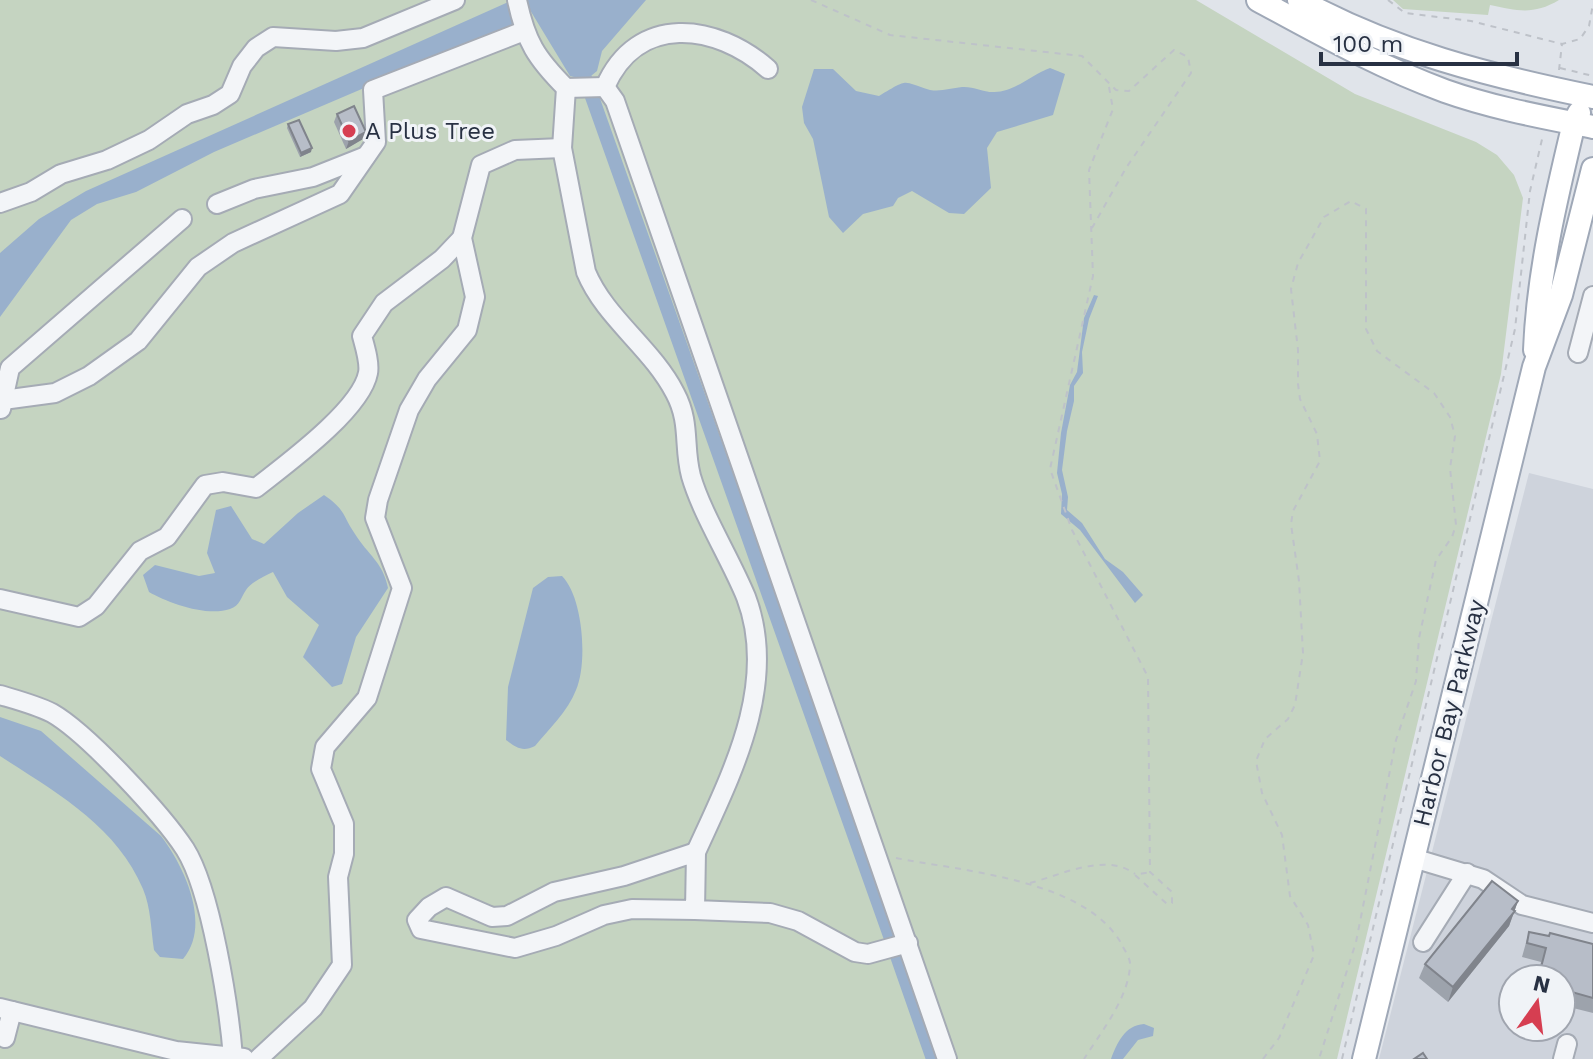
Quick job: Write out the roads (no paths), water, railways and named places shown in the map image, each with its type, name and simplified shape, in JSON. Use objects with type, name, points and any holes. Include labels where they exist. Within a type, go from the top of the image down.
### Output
[{"type":"main road","points":[[1258,0],[1390,69],[1432,86],[1492,106],[1583,125]]},
{"type":"main road","points":[[1299,0],[1335,20],[1451,65],[1593,98]]},
{"type":"main road","name":"Harbor Bay Parkway","points":[[1534,367],[1539,292],[1593,98]]},
{"type":"main road","name":"Harbor Bay Parkway","points":[[1364,1059],[1534,367],[1561,295],[1593,169]]},
{"type":"street","points":[[0,203],[31,192],[61,174],[107,160],[149,140],[187,114],[213,105],[230,94],[242,66],[256,48],[273,37],[336,41],[363,38],[455,0]]},
{"type":"street","points":[[517,0],[523,26],[537,59],[566,88],[605,87]]},
{"type":"street","points":[[182,219],[10,368],[2,406],[55,393],[115,360],[138,341],[198,267],[233,243],[340,194],[376,142],[373,90],[523,26]]},
{"type":"street","points":[[605,87],[609,76],[638,43],[664,32],[728,42],[768,69]]},
{"type":"street","points":[[605,87],[615,101],[879,855],[947,1059]]},
{"type":"street","points":[[566,88],[562,148],[586,272],[594,290],[651,355],[675,392],[687,422],[690,474],[724,545],[756,631],[757,662],[743,744],[696,852],[695,910]]},
{"type":"street","points":[[5,1038],[6,1010],[173,1055],[256,1059],[313,1008],[342,965],[338,877],[344,854],[344,824],[321,769],[325,747],[367,698],[402,588],[375,518],[378,500],[409,410],[427,379],[467,330],[475,297],[462,238],[481,165],[515,150],[562,148]]},
{"type":"street","points":[[217,204],[254,189],[313,177],[366,156]]},
{"type":"street","points":[[0,599],[79,617],[96,606],[140,551],[167,537],[205,485],[223,482],[256,488],[316,440],[349,406],[368,374],[362,336],[384,303],[442,259],[462,238]]},
{"type":"street","points":[[1561,295],[1592,304],[1578,353]]},
{"type":"street","points":[[0,695],[54,714],[89,744],[185,850],[200,882],[226,998],[233,1057]]},
{"type":"street","points":[[696,852],[554,892],[507,916],[492,917],[446,897],[429,907],[417,920],[421,929],[430,932],[515,948],[556,936],[604,915],[632,909],[770,913],[798,921],[855,952],[868,954],[908,943]]},
{"type":"street","points":[[1413,858],[1483,879],[1522,905],[1593,923]]},
{"type":"street","points":[[1423,942],[1467,873]]},
{"type":"water","points":[[513,0],[646,0],[602,51],[597,71],[586,80],[570,76],[530,10],[514,24],[214,152],[136,192],[97,204],[71,220],[0,317],[0,253],[39,219],[86,191]]},
{"type":"water","points":[[1050,68],[1065,74],[1053,115],[997,132],[987,148],[991,188],[964,214],[949,213],[912,191],[898,198],[893,206],[863,214],[843,233],[829,217],[813,139],[804,123],[802,107],[814,69],[833,69],[856,91],[879,96],[905,83],[930,90],[966,87],[1000,92]]},
{"type":"water","points":[[1094,295],[1098,296],[1082,352],[1083,373],[1074,386],[1062,470],[1068,497],[1067,510],[1082,523],[1105,559],[1123,572],[1143,595],[1135,603],[1080,530],[1061,514],[1062,494],[1057,473],[1061,433],[1070,385],[1077,372],[1084,318]]},
{"type":"water","points":[[324,495],[340,509],[379,565],[388,588],[356,637],[342,684],[332,687],[303,657],[319,625],[287,597],[273,572],[251,584],[236,606],[221,611],[188,608],[149,592],[143,575],[155,565],[199,576],[215,573],[207,553],[216,510],[231,506],[252,539],[264,544],[298,513]]},
{"type":"water","points":[[562,576],[575,599],[579,614],[582,648],[580,678],[573,698],[535,746],[520,748],[506,740],[508,687],[533,588],[548,577]]},
{"type":"water","points":[[0,717],[41,731],[161,836],[178,863],[192,896],[195,930],[183,959],[160,957],[154,950],[146,896],[117,846],[82,812],[0,756]]},
{"type":"water","points":[[1144,1024],[1154,1028],[1153,1036],[1138,1040],[1123,1059],[1111,1059],[1127,1031]]},
{"type":"waterway","points":[[586,80],[890,936]]},
{"type":"waterway","points":[[897,956],[933,1059]]},
{"type":"place","name":"A Plus Tree","points":[[349,131]]}]
